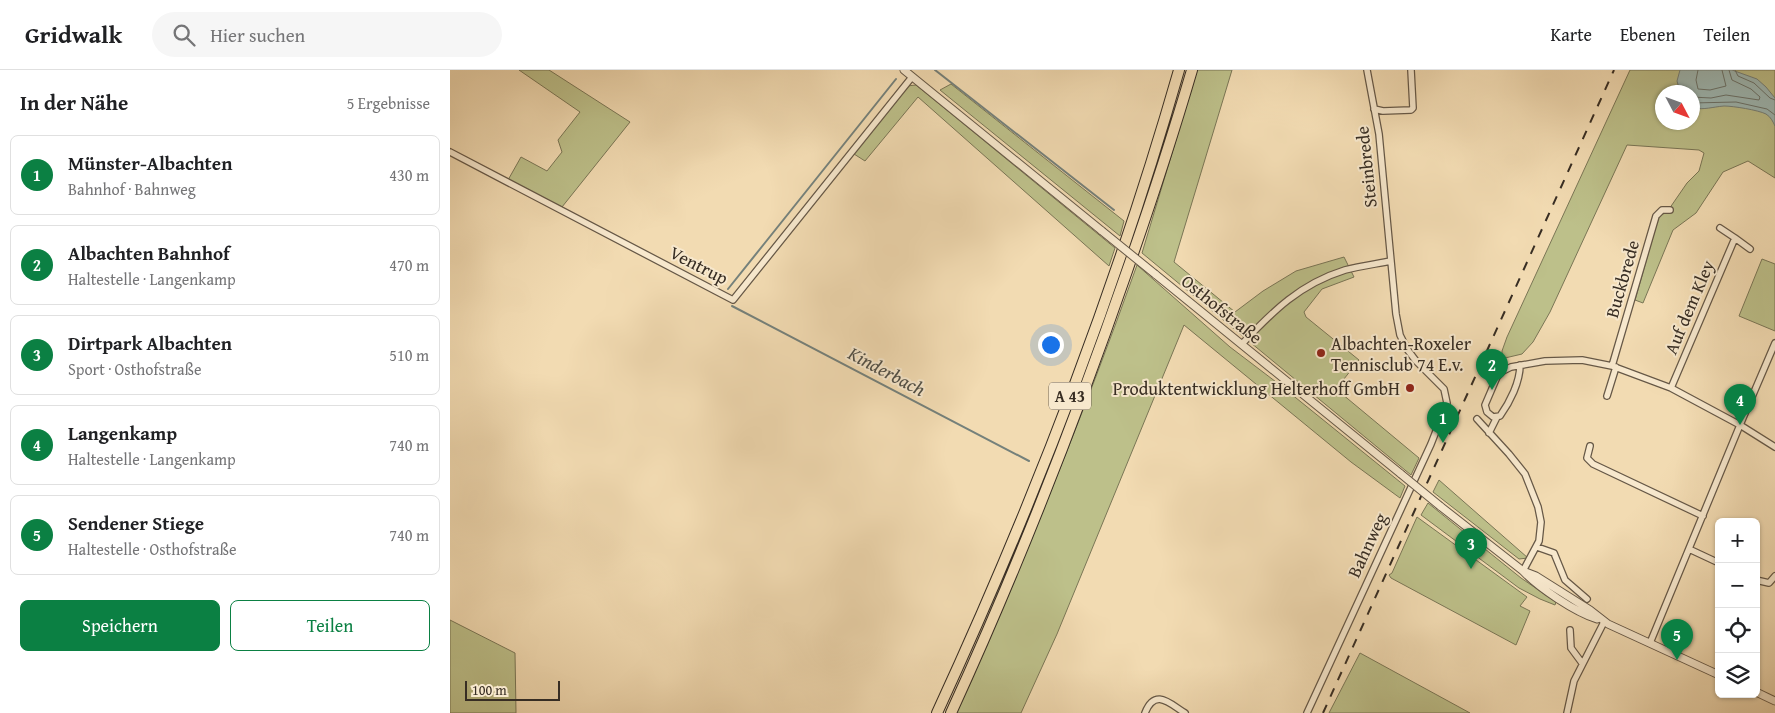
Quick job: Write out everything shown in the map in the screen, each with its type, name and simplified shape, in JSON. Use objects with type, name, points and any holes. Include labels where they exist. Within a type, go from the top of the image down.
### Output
[{"type":"highway","name":"A 43","points":[[937,713],[1027,506],[1063,415],[1135,212],[1179,70]]},
{"type":"highway","name":"A 43","points":[[950,713],[978,654],[1035,520],[1074,419],[1147,215],[1192,70]]},
{"type":"street","name":"Osthofstraße","points":[[904,70],[1440,506],[1523,571],[1536,576],[1590,610],[1602,621],[1715,672]]},
{"type":"street","name":"Steinbrede","points":[[1367,70],[1379,134],[1396,314],[1400,335],[1412,357],[1444,389]]},
{"type":"street","points":[[1374,109],[1383,111],[1411,110],[1413,108],[1411,70]]},
{"type":"street","name":"Ventrup","points":[[450,152],[733,300],[912,77]]},
{"type":"street","name":"Buckbrede","points":[[1614,367],[1656,216],[1662,210],[1670,210]]},
{"type":"street","points":[[1720,228],[1750,249]]},
{"type":"street","name":"Auf dem Kley","points":[[1671,388],[1735,238]]},
{"type":"street","points":[[1242,344],[1288,298],[1308,286],[1346,270],[1391,261]]},
{"type":"street","points":[[1650,643],[1775,343]]},
{"type":"street","points":[[1497,417],[1493,417],[1487,412],[1485,406],[1497,378],[1503,371],[1520,365],[1566,359],[1582,360],[1614,367],[1671,388],[1740,425],[1775,447]]},
{"type":"street","points":[[1490,433],[1497,417],[1504,411],[1518,381],[1520,365]]},
{"type":"street","points":[[1607,396],[1614,367]]},
{"type":"street","name":"Bahnweg","points":[[1306,713],[1431,444],[1447,403],[1444,389]]},
{"type":"street","points":[[1477,419],[1525,474],[1538,507],[1541,532],[1537,547],[1523,571]]},
{"type":"street","points":[[1590,446],[1587,458],[1593,464],[1703,516]]},
{"type":"street","points":[[1537,547],[1554,553],[1564,580],[1587,599]]},
{"type":"street","points":[[1689,549],[1715,561]]},
{"type":"street","points":[[1760,582],[1765,584],[1769,583],[1775,576]]},
{"type":"street","points":[[1567,713],[1574,681],[1602,621]]},
{"type":"street","points":[[1570,630],[1571,648],[1582,663]]},
{"type":"street","points":[[1760,694],[1775,701]]},
{"type":"street","points":[[1145,713],[1151,702],[1157,699],[1164,700],[1185,713]]},
{"type":"green space","points":[[519,70],[549,70],[630,122],[562,207],[508,180],[521,157],[547,171],[562,152],[558,140],[580,112]]},
{"type":"green space","points":[[1197,70],[1232,70],[1174,262],[1235,312],[1263,291],[1296,271],[1344,257],[1354,277],[1322,289],[1304,312],[1306,317],[1359,360],[1336,389],[1419,458],[1411,475],[1142,253]]},
{"type":"green space","points":[[1630,70],[1775,70],[1775,178],[1748,161],[1723,172],[1696,213],[1673,230],[1643,303],[1635,300],[1659,216],[1667,212],[1687,183],[1699,171],[1704,153],[1699,150],[1627,145],[1550,312],[1533,342],[1522,354],[1505,358],[1502,357],[1502,351]]},
{"type":"green space","points":[[951,84],[1124,221],[1120,236],[940,90]]},
{"type":"green space","points":[[916,85],[1115,248],[1109,266],[918,97],[865,161],[854,154],[907,86]]},
{"type":"green space","points":[[1762,259],[1775,264],[1775,331],[1739,316]]},
{"type":"green space","points":[[1137,265],[1230,347],[1405,486],[1400,498],[1351,462],[1184,325],[1057,634],[1021,713],[955,713],[1051,491]]},
{"type":"green space","points":[[1439,480],[1528,558],[1519,559],[1433,492]]},
{"type":"green space","points":[[1428,503],[1521,578],[1556,602],[1555,605],[1519,588],[1421,515]]},
{"type":"green space","points":[[1417,517],[1527,597],[1520,606],[1530,611],[1516,645],[1391,578],[1389,575],[1392,573]]},
{"type":"green space","points":[[450,620],[515,653],[516,713],[450,713]]},
{"type":"green space","points":[[1360,653],[1470,713],[1329,713]]},
{"type":"water","points":[[1680,70],[1732,70],[1757,79],[1775,98],[1775,126],[1771,118],[1766,114],[1752,110],[1724,106],[1700,109],[1700,85],[1678,85],[1677,81]]},
{"type":"waterway","points":[[935,70],[1114,210]]},
{"type":"waterway","name":"Kinderbach","points":[[728,289],[896,79]]},
{"type":"waterway","name":"Kinderbach","points":[[732,306],[1029,461]]},
{"type":"railway","points":[[1323,713],[1614,70]]},
{"type":"place","name":"Albachten-Roxeler Tennisclub 74 E.v.","points":[[1321,353]]},
{"type":"place","name":"Produktentwicklung Helterhoff GmbH","points":[[1410,388]]},
{"type":"place","name":"Albachten Bahnhof","points":[[1492,390]]},
{"type":"place","name":"Langenkamp","points":[[1740,425]]},
{"type":"place","name":"Münster-Albachten","points":[[1443,443]]},
{"type":"place","name":"Dirtpark Albachten","points":[[1471,569]]},
{"type":"place","name":"Sendener Stiege","points":[[1677,660]]}]
